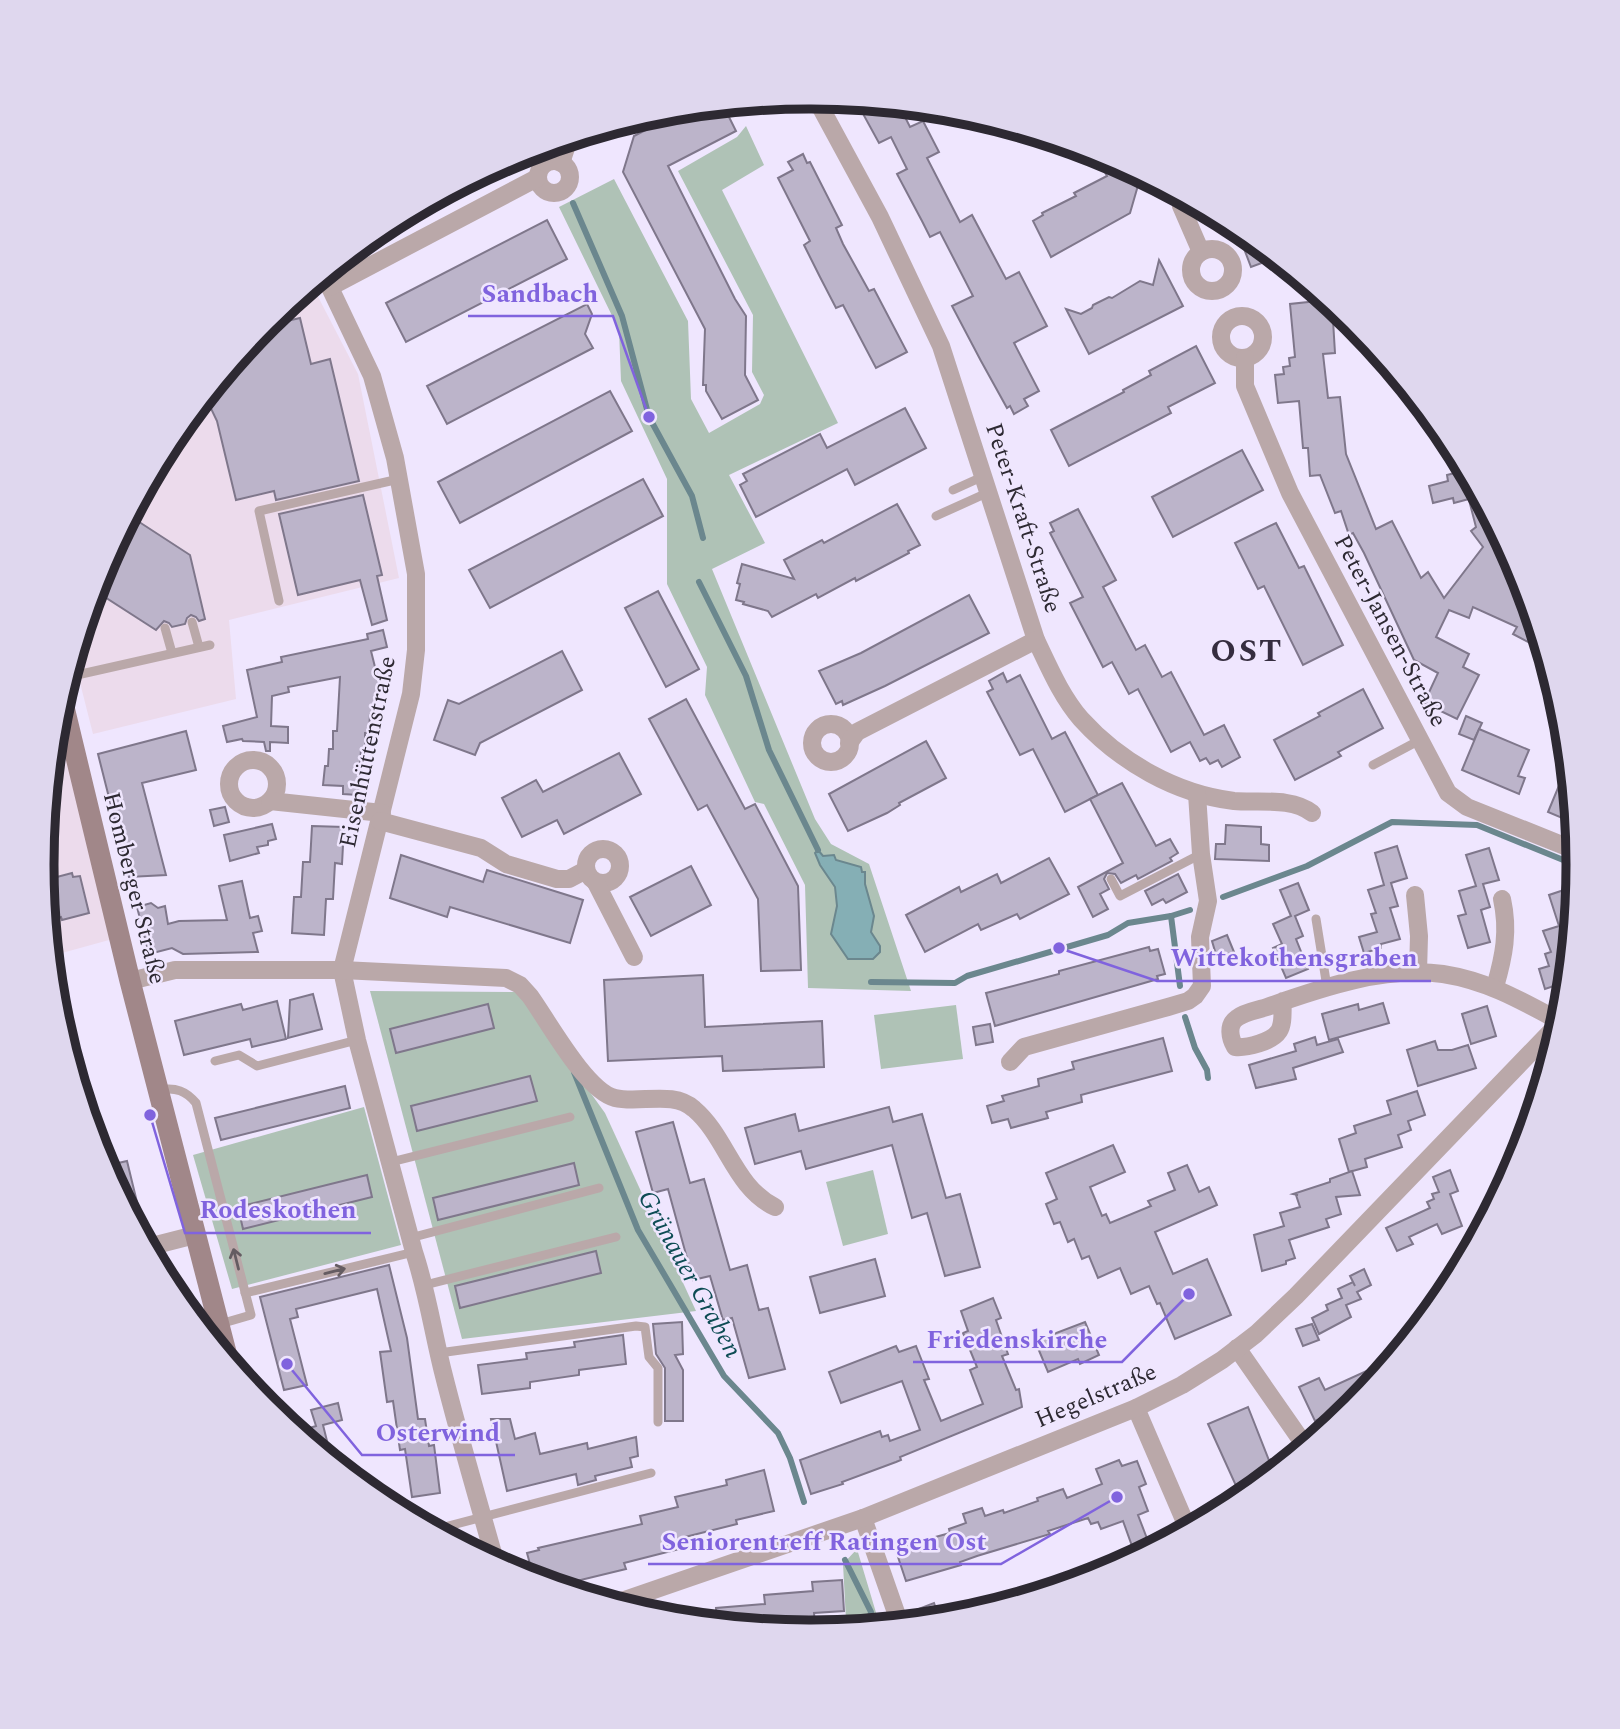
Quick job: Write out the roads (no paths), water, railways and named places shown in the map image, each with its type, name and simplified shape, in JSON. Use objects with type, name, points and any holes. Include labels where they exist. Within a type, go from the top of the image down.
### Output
[{"type":"main road","name":"Homberger Straße","points":[[68,724],[217,1333]]},
{"type":"street","name":"Peter-Kraft-Straße","points":[[822,109],[880,217],[940,346],[1036,640],[1055,681],[1091,728],[1121,756],[1156,776],[1197,794],[1234,800],[1302,805],[1312,813]]},
{"type":"street","points":[[561,163],[565,150]]},
{"type":"street","points":[[549,162],[561,163],[569,174],[569,184],[559,193],[549,193],[541,187],[537,178],[539,170],[549,162]]},
{"type":"street","points":[[335,277],[537,178]]},
{"type":"street","points":[[1181,206],[1201,252]]},
{"type":"street","points":[[1223,305],[1222,345],[1232,356],[1245,358],[1259,350],[1263,337],[1261,328],[1254,320],[1223,305],[1202,289],[1192,277],[1192,262],[1201,252],[1216,249],[1231,261],[1233,269],[1223,305]]},
{"type":"street","name":"Eisenhüttenstraße","points":[[328,283],[372,376],[399,479],[416,574],[416,650],[411,694],[342,970],[357,1040],[425,1285],[439,1353],[492,1549]]},
{"type":"street","name":"Peter-Jansen-Straße","points":[[1245,358],[1245,386],[1290,493],[1448,793],[1475,811],[1565,846]]},
{"type":"street","points":[[849,743],[857,732],[1036,640]]},
{"type":"street","points":[[1010,1062],[1024,1047],[1188,1001],[1202,986],[1200,937],[1208,901],[1200,854],[1197,794]]},
{"type":"street","points":[[270,801],[381,817],[481,848],[506,864],[557,879],[591,876],[634,957]]},
{"type":"street","points":[[1415,895],[1419,936],[1418,972]]},
{"type":"street","points":[[1495,987],[1504,956],[1506,936],[1502,899]]},
{"type":"street","points":[[130,981],[174,970],[342,970],[506,978],[520,985],[530,996],[593,1085],[615,1098],[672,1100],[692,1107],[708,1124],[735,1170],[761,1201],[775,1207]]},
{"type":"street","points":[[1283,1001],[1352,981],[1418,972],[1463,978],[1495,987],[1550,1015]]},
{"type":"street","name":"Hegelstraße","points":[[631,1598],[863,1518],[1136,1408],[1182,1385],[1256,1334],[1296,1296],[1545,1037]]},
{"type":"street","points":[[158,1245],[195,1235]]},
{"type":"street","points":[[1237,1348],[1300,1439]]},
{"type":"street","points":[[1136,1408],[1184,1521]]},
{"type":"street","points":[[863,1518],[897,1615]]},
{"type":"lane","points":[[279,601],[259,511],[399,479]]},
{"type":"lane","points":[[953,490],[987,484]]},
{"type":"lane","points":[[936,516],[987,484]]},
{"type":"lane","points":[[192,622],[199,647]]},
{"type":"lane","points":[[165,628],[172,653]]},
{"type":"lane","points":[[79,675],[210,645]]},
{"type":"lane","points":[[1373,765],[1420,740]]},
{"type":"lane","points":[[1111,878],[1120,895],[1200,854]]},
{"type":"lane","points":[[1316,919],[1327,987]]},
{"type":"lane","points":[[215,1061],[239,1055],[257,1066],[357,1040]]},
{"type":"lane","points":[[158,1090],[167,1088],[187,1093],[196,1103],[251,1315],[217,1334]]},
{"type":"lane","points":[[391,1162],[570,1117]]},
{"type":"lane","points":[[245,1293],[599,1188]]},
{"type":"lane","points":[[425,1285],[616,1237]]},
{"type":"lane","points":[[439,1353],[636,1326],[645,1327],[649,1357],[658,1368],[658,1422]]},
{"type":"lane","points":[[447,1527],[651,1473]]},
{"type":"waterway","points":[[573,203],[622,316],[649,417],[692,496],[703,538]]},
{"type":"waterway","points":[[699,582],[746,676],[769,750],[818,850]]},
{"type":"waterway","points":[[1223,897],[1307,866],[1392,822],[1477,825],[1566,861]]},
{"type":"waterway","points":[[1171,916],[1190,910]]},
{"type":"waterway","points":[[871,982],[955,983],[967,976],[1108,935],[1128,923],[1171,916],[1180,986]]},
{"type":"waterway","points":[[1185,1017],[1208,1078]]},
{"type":"waterway","name":"Grünauer Graben","points":[[574,1072],[638,1230],[724,1376],[778,1433],[790,1458],[804,1502]]},
{"type":"waterway","name":"Grünauer Graben","points":[[845,1560],[871,1612],[870,1618]]},
{"type":"place","name":"Sandbach","points":[[649,417]]},
{"type":"place","name":"Wittekothensgraben","points":[[1059,948]]},
{"type":"place","name":"Rodeskothen","points":[[150,1115]]},
{"type":"place","name":"Friedenskirche","points":[[1189,1294]]},
{"type":"place","name":"Osterwind","points":[[287,1364]]},
{"type":"place","name":"Seniorentreff Ratingen Ost","points":[[1117,1497]]},
{"type":"district","name":"OST","points":[[1247,651]]}]
